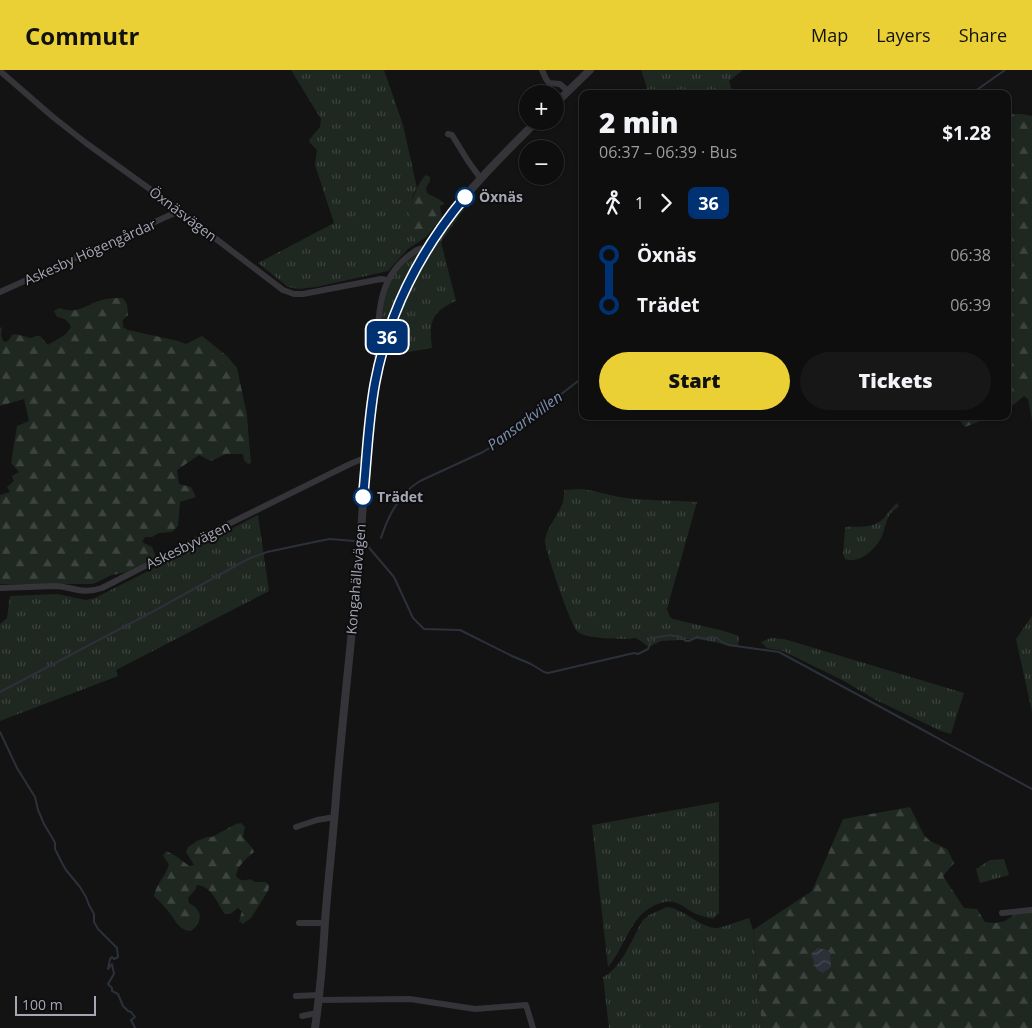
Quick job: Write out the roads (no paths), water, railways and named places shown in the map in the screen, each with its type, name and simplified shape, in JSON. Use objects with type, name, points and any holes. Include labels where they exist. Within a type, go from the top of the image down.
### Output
[{"type":"street","points":[[542,70],[549,83],[560,84],[568,90]]},
{"type":"street","points":[[564,94],[590,70]]},
{"type":"street","name":"Öxnäsvägen","points":[[0,71],[86,144],[179,211],[270,281],[288,292],[303,294],[381,279],[388,280]]},
{"type":"street","name":"Kongahällavägen","points":[[315,1028],[324,948],[367,458],[373,398],[380,359],[399,304],[427,249],[453,212],[481,178],[528,130]]},
{"type":"street","points":[[448,134],[452,136],[481,178]]},
{"type":"street","name":"Askesby Högengårdar","points":[[0,292],[179,211]]},
{"type":"street","points":[[380,359],[377,357],[379,321],[388,280],[405,259],[416,250],[427,249]]},
{"type":"street","name":"Askesbyvägen","points":[[0,588],[62,586],[92,592],[350,464],[367,458]]},
{"type":"street","points":[[296,827],[317,820],[335,817]]},
{"type":"street","points":[[1002,912],[1032,910]]},
{"type":"street","points":[[299,923],[325,923]]},
{"type":"street","points":[[296,996],[410,999],[475,1009],[526,1005],[533,1028]]},
{"type":"street","points":[[302,1016],[317,1013]]},
{"type":"water","points":[[818,948],[830,951],[831,967],[823,973],[817,970],[811,954]]},
{"type":"waterway","name":"Pansarkvillen","points":[[977,90],[1005,70]]},
{"type":"waterway","name":"Pansarkvillen","points":[[381,538],[396,506],[413,486],[498,443],[579,380]]},
{"type":"waterway","points":[[0,692],[248,559],[267,552],[330,539],[354,541]]},
{"type":"waterway","points":[[365,543],[394,577],[413,618],[424,629],[460,630],[548,673],[634,653],[638,654],[648,649],[652,638],[670,635],[678,636],[686,641],[697,637],[706,639],[711,637],[717,638],[729,645],[779,652],[1032,789]]},
{"type":"waterway","points":[[0,732],[17,768],[35,797],[38,810],[55,843],[55,849],[62,863],[86,897],[94,914],[94,922],[98,929],[117,948],[118,957],[110,959],[108,969],[112,964],[114,974],[108,984],[112,991],[118,994],[123,1006],[135,1017],[131,1020],[135,1028]]},
{"type":"place","name":"Öxnäs","points":[[465,197]]},
{"type":"place","name":"Trädet","points":[[363,497]]}]
